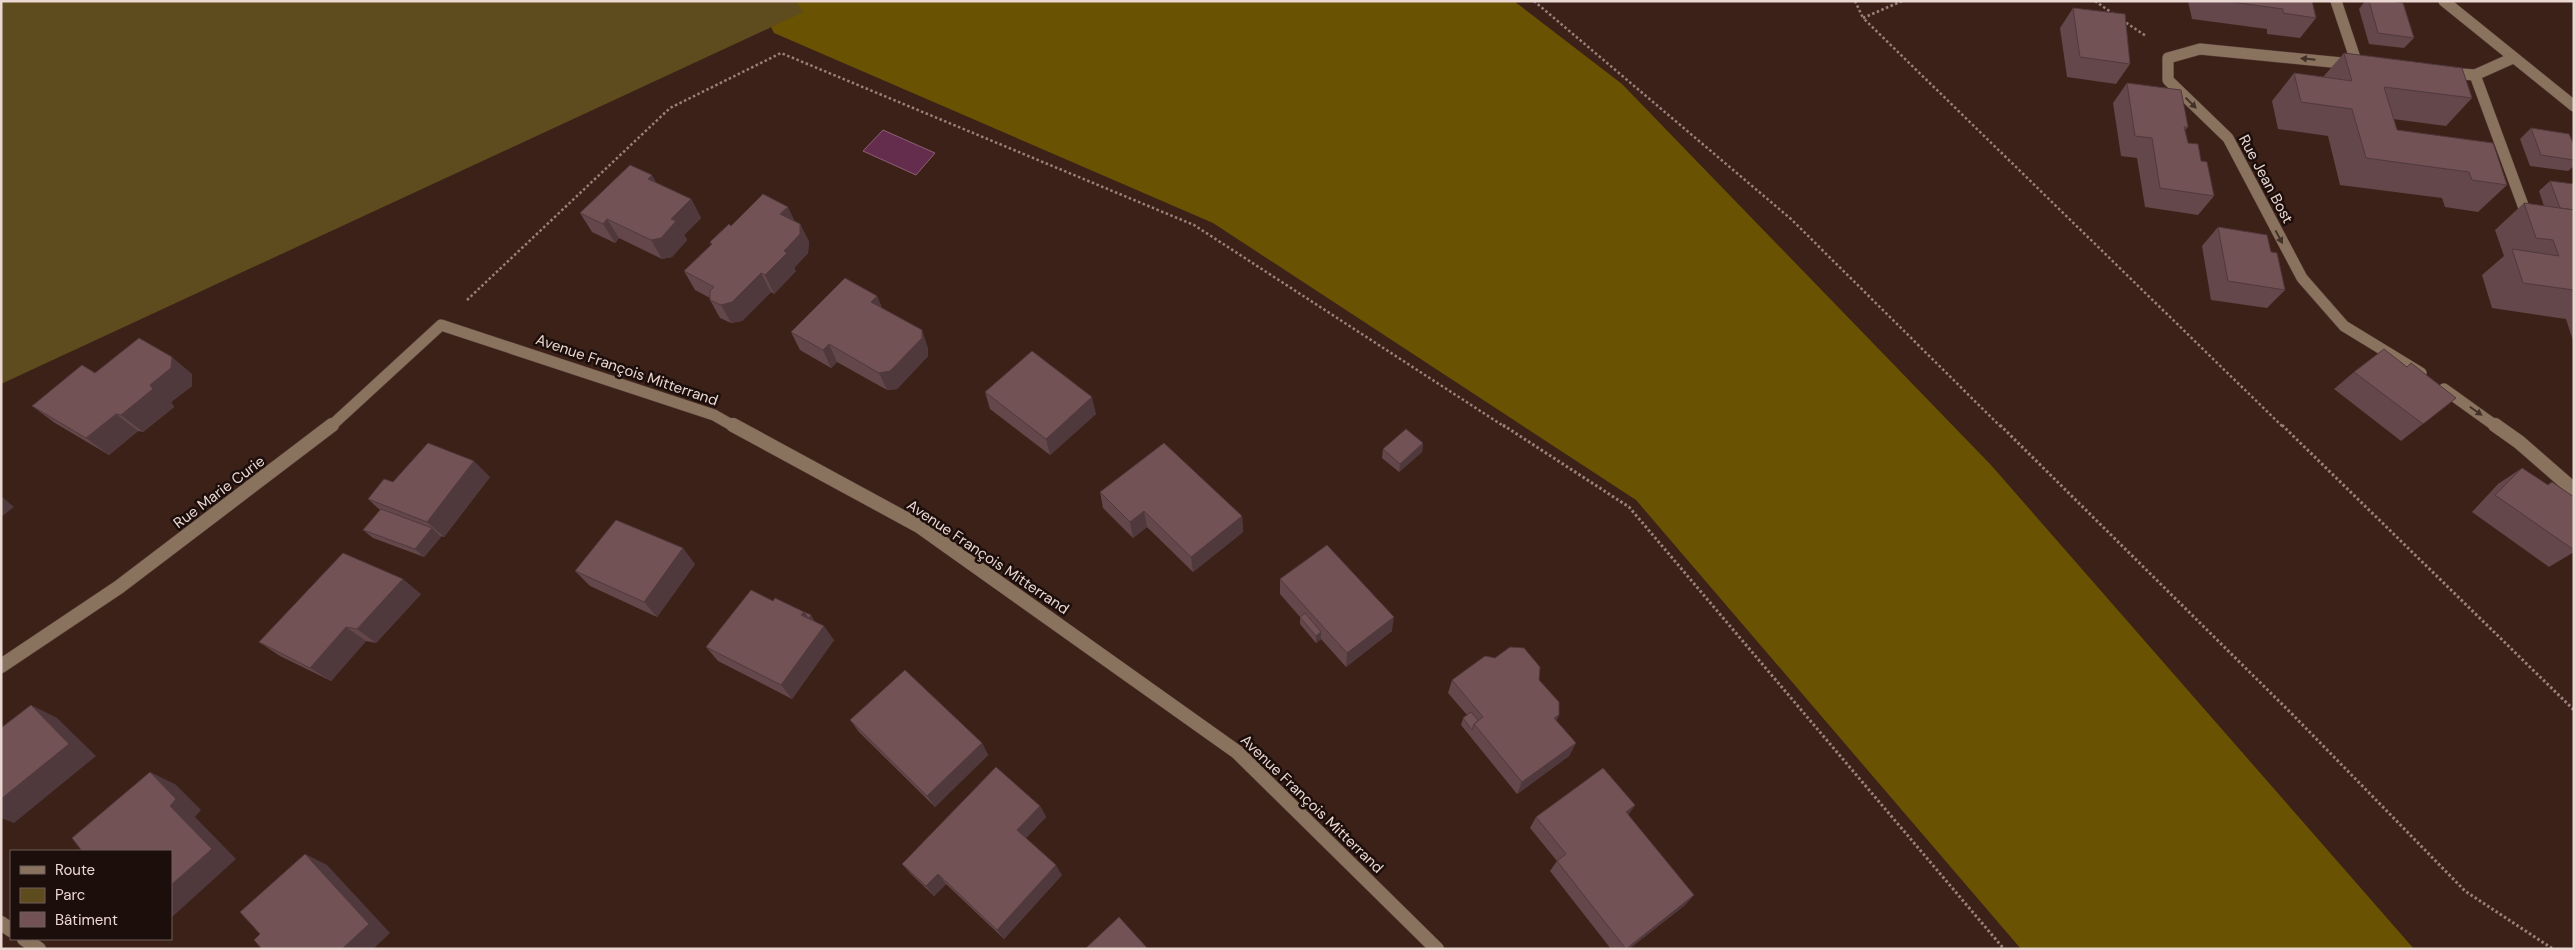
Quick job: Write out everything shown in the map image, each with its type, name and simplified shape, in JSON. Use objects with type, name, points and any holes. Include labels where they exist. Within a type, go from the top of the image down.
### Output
[{"type":"street","points":[[2168,58],[2200,49],[2362,64],[2336,1]]},
{"type":"street","points":[[2444,1],[2574,106]]},
{"type":"street","name":"Rue Jean Bost","points":[[2168,58],[2168,80],[2228,138],[2302,278],[2344,326],[2433,382],[2519,442],[2574,490]]},
{"type":"street","points":[[2435,71],[2475,75],[2513,58]]},
{"type":"street","points":[[2475,75],[2524,208]]},
{"type":"street","name":"Rue Marie Curie","points":[[1,666],[119,588],[319,437],[441,325]]},
{"type":"street","name":"Avenue François Mitterrand","points":[[441,325],[714,415],[919,526],[1238,752],[1437,949]]},
{"type":"street","points":[[26,940],[39,949]]},
{"type":"path","points":[[1534,1],[1791,219],[2286,708],[2465,891],[2553,949]]},
{"type":"path","points":[[1855,1],[1863,18],[2574,710]]},
{"type":"path","points":[[1863,18],[1902,1]]},
{"type":"path","points":[[2095,1],[2156,43],[2168,58]]},
{"type":"path","points":[[441,325],[670,108],[781,54],[1194,225],[1629,507],[2004,949]]},
{"type":"green space","points":[[1,1],[795,1],[804,12],[1,384]]},
{"type":"shaded area","points":[[795,1],[1514,1],[1622,84],[1991,465],[2414,949],[2021,949],[1636,500],[1213,223],[774,33],[771,27],[803,12]]},
{"type":"shaded area","points":[[883,130],[935,153],[916,175],[863,151]]},
{"type":"building","points":[[2225,1],[2312,1],[2316,18],[2283,13],[2283,9]]},
{"type":"building","points":[[2369,1],[2403,3],[2414,38],[2378,33]]},
{"type":"building","points":[[2073,8],[2125,14],[2130,64],[2080,57]]},
{"type":"building","points":[[2344,53],[2462,68],[2472,98],[2384,87],[2397,130],[2493,143],[2507,185],[2472,180],[2469,172],[2366,158],[2352,109],[2301,102],[2294,73],[2352,81]]},
{"type":"building","points":[[2127,83],[2181,90],[2188,127],[2184,127],[2188,143],[2198,144],[2201,161],[2207,162],[2214,196],[2160,188],[2152,138],[2135,136]]},
{"type":"building","points":[[2531,128],[2569,134],[2574,145],[2574,160],[2541,155]]},
{"type":"building","points":[[630,165],[652,175],[648,179],[691,199],[671,219],[676,221],[661,238],[651,240],[607,219],[603,224],[580,213]]},
{"type":"building","points":[[2550,181],[2574,184],[2574,210],[2560,208]]},
{"type":"building","points":[[763,194],[788,207],[780,214],[800,224],[800,234],[784,251],[787,253],[765,275],[761,273],[732,302],[721,305],[710,300],[710,291],[714,287],[684,271],[712,244],[710,242],[729,224],[731,226]]},
{"type":"building","points":[[2524,203],[2574,210],[2574,290],[2523,283],[2512,249],[2559,256],[2553,240],[2536,238]]},
{"type":"building","points":[[2218,227],[2267,235],[2271,252],[2277,253],[2285,290],[2228,281]]},
{"type":"building","points":[[845,278],[877,296],[871,302],[922,330],[922,338],[890,371],[879,373],[829,344],[823,350],[791,332]]},
{"type":"building","points":[[139,338],[172,357],[171,368],[150,385],[153,389],[121,415],[116,414],[86,438],[32,406],[82,365],[95,373]]},
{"type":"building","points":[[2384,349],[2407,367],[2411,363],[2456,398],[2423,424],[2354,372]]},
{"type":"building","points":[[1032,351],[1092,397],[1046,439],[985,392]]},
{"type":"building","points":[[1406,429],[1423,443],[1400,464],[1383,449]]},
{"type":"building","points":[[428,443],[474,461],[427,522],[368,499],[384,479],[393,482]]},
{"type":"building","points":[[1164,443],[1242,516],[1191,557],[1144,511],[1130,522],[1100,492]]},
{"type":"building","points":[[2522,468],[2548,485],[2552,482],[2574,497],[2574,550],[2495,495]]},
{"type":"building","points":[[381,509],[432,528],[415,549],[363,530]]},
{"type":"building","points":[[616,520],[683,548],[644,602],[575,571]]},
{"type":"building","points":[[1327,545],[1394,617],[1347,653],[1280,579]]},
{"type":"building","points":[[343,553],[403,579],[357,629],[346,627],[310,668],[259,642]]},
{"type":"building","points":[[751,590],[773,601],[775,598],[804,612],[801,615],[824,626],[781,685],[706,647]]},
{"type":"building","points":[[804,612],[811,615],[809,618],[808,618]]},
{"type":"building","points":[[1305,613],[1321,632],[1316,636],[1300,617]]},
{"type":"building","points":[[1510,647],[1524,648],[1540,667],[1539,680],[1559,702],[1559,715],[1554,718],[1576,743],[1522,782],[1474,724],[1483,717],[1452,680],[1485,656],[1495,658]]},
{"type":"building","points":[[905,670],[982,743],[927,796],[850,720]]},
{"type":"building","points":[[31,705],[69,744],[1,799],[1,728]]},
{"type":"building","points":[[1471,712],[1478,720],[1472,730],[1463,718]]},
{"type":"building","points":[[996,767],[1040,806],[1017,830],[1056,865],[997,930],[938,874],[926,886],[902,864]]},
{"type":"building","points":[[1603,768],[1635,805],[1626,812],[1694,895],[1626,949],[1557,861],[1566,854],[1536,817]]},
{"type":"building","points":[[150,772],[176,799],[170,806],[212,849],[172,884],[172,850],[81,850],[72,838]]},
{"type":"building","points":[[305,854],[369,924],[342,949],[262,949],[254,940],[260,934],[240,912]]},
{"type":"building","points":[[1119,917],[1148,949],[1085,949]]}]
